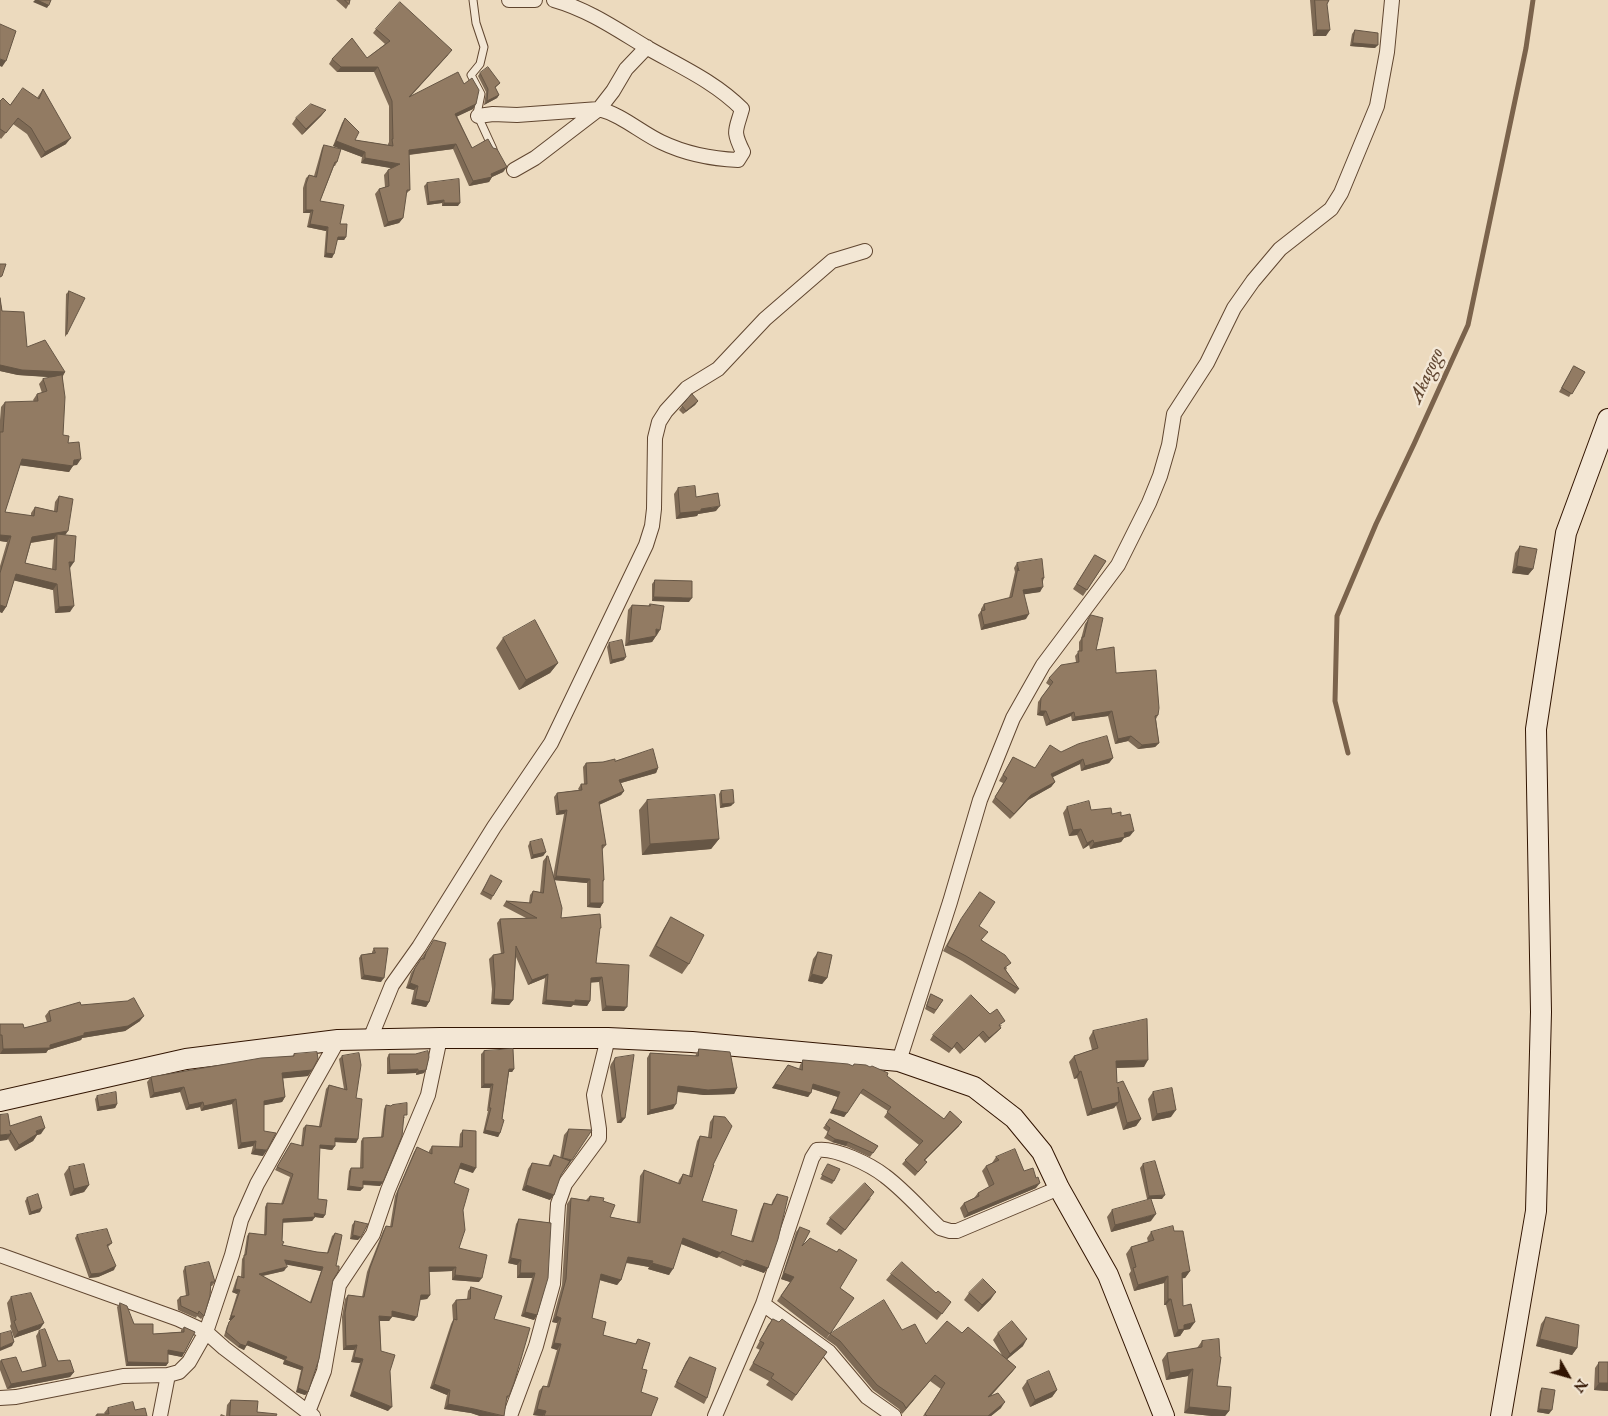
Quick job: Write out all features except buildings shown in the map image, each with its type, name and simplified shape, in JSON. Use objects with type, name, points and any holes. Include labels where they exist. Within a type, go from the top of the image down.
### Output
[{"type":"main road","points":[[1501,1416],[1536,1210],[1541,1012],[1536,730],[1566,534],[1608,419]]},
{"type":"main road","points":[[0,1101],[186,1059],[338,1040],[608,1038],[692,1042],[899,1061],[974,1087],[1014,1118],[1042,1152],[1108,1274],[1164,1416]]},
{"type":"street","points":[[509,0],[535,0]]},
{"type":"street","points":[[478,116],[599,109],[611,112],[662,142],[700,155],[738,160],[743,152],[736,138],[736,125],[742,109],[732,99],[710,83],[596,16],[570,4],[554,0]]},
{"type":"street","points":[[899,1061],[950,902],[980,800],[1013,718],[1043,665],[1118,565],[1160,476],[1174,414],[1207,363],[1234,308],[1253,281],[1280,249],[1331,209],[1341,193],[1377,106],[1387,52],[1392,0]]},
{"type":"street","points":[[514,170],[536,158],[599,109],[613,91],[626,69],[646,47]]},
{"type":"street","points":[[370,1039],[392,985],[419,947],[494,827],[551,743],[642,554],[652,526],[655,438],[659,422],[666,411],[687,388],[718,369],[765,319],[832,261],[865,251]]},
{"type":"street","points":[[0,1255],[178,1319],[206,1332],[310,1414],[324,1371],[339,1285],[373,1234],[388,1190],[428,1095],[440,1038]]},
{"type":"street","points":[[510,1416],[536,1346],[553,1284],[558,1204],[565,1184],[599,1138],[594,1095],[608,1038]]},
{"type":"street","points":[[0,1398],[16,1397],[123,1376],[168,1375],[179,1372],[189,1362],[206,1332],[232,1255],[241,1220],[257,1184],[338,1040]]},
{"type":"street","points":[[715,1416],[763,1304],[812,1158],[817,1150],[825,1148],[852,1158],[884,1175],[940,1228],[950,1231],[957,1231],[1060,1188]]},
{"type":"street","points":[[763,1304],[829,1352],[867,1397],[894,1416]]},
{"type":"street","points":[[160,1416],[168,1375]]},
{"type":"lane","points":[[473,0],[476,24],[484,47],[480,64],[471,75],[481,94],[477,114],[493,149]]},
{"type":"waterway","name":"Akagogo","points":[[1348,753],[1335,701],[1337,616],[1376,524],[1468,325],[1526,48],[1533,0]]}]
